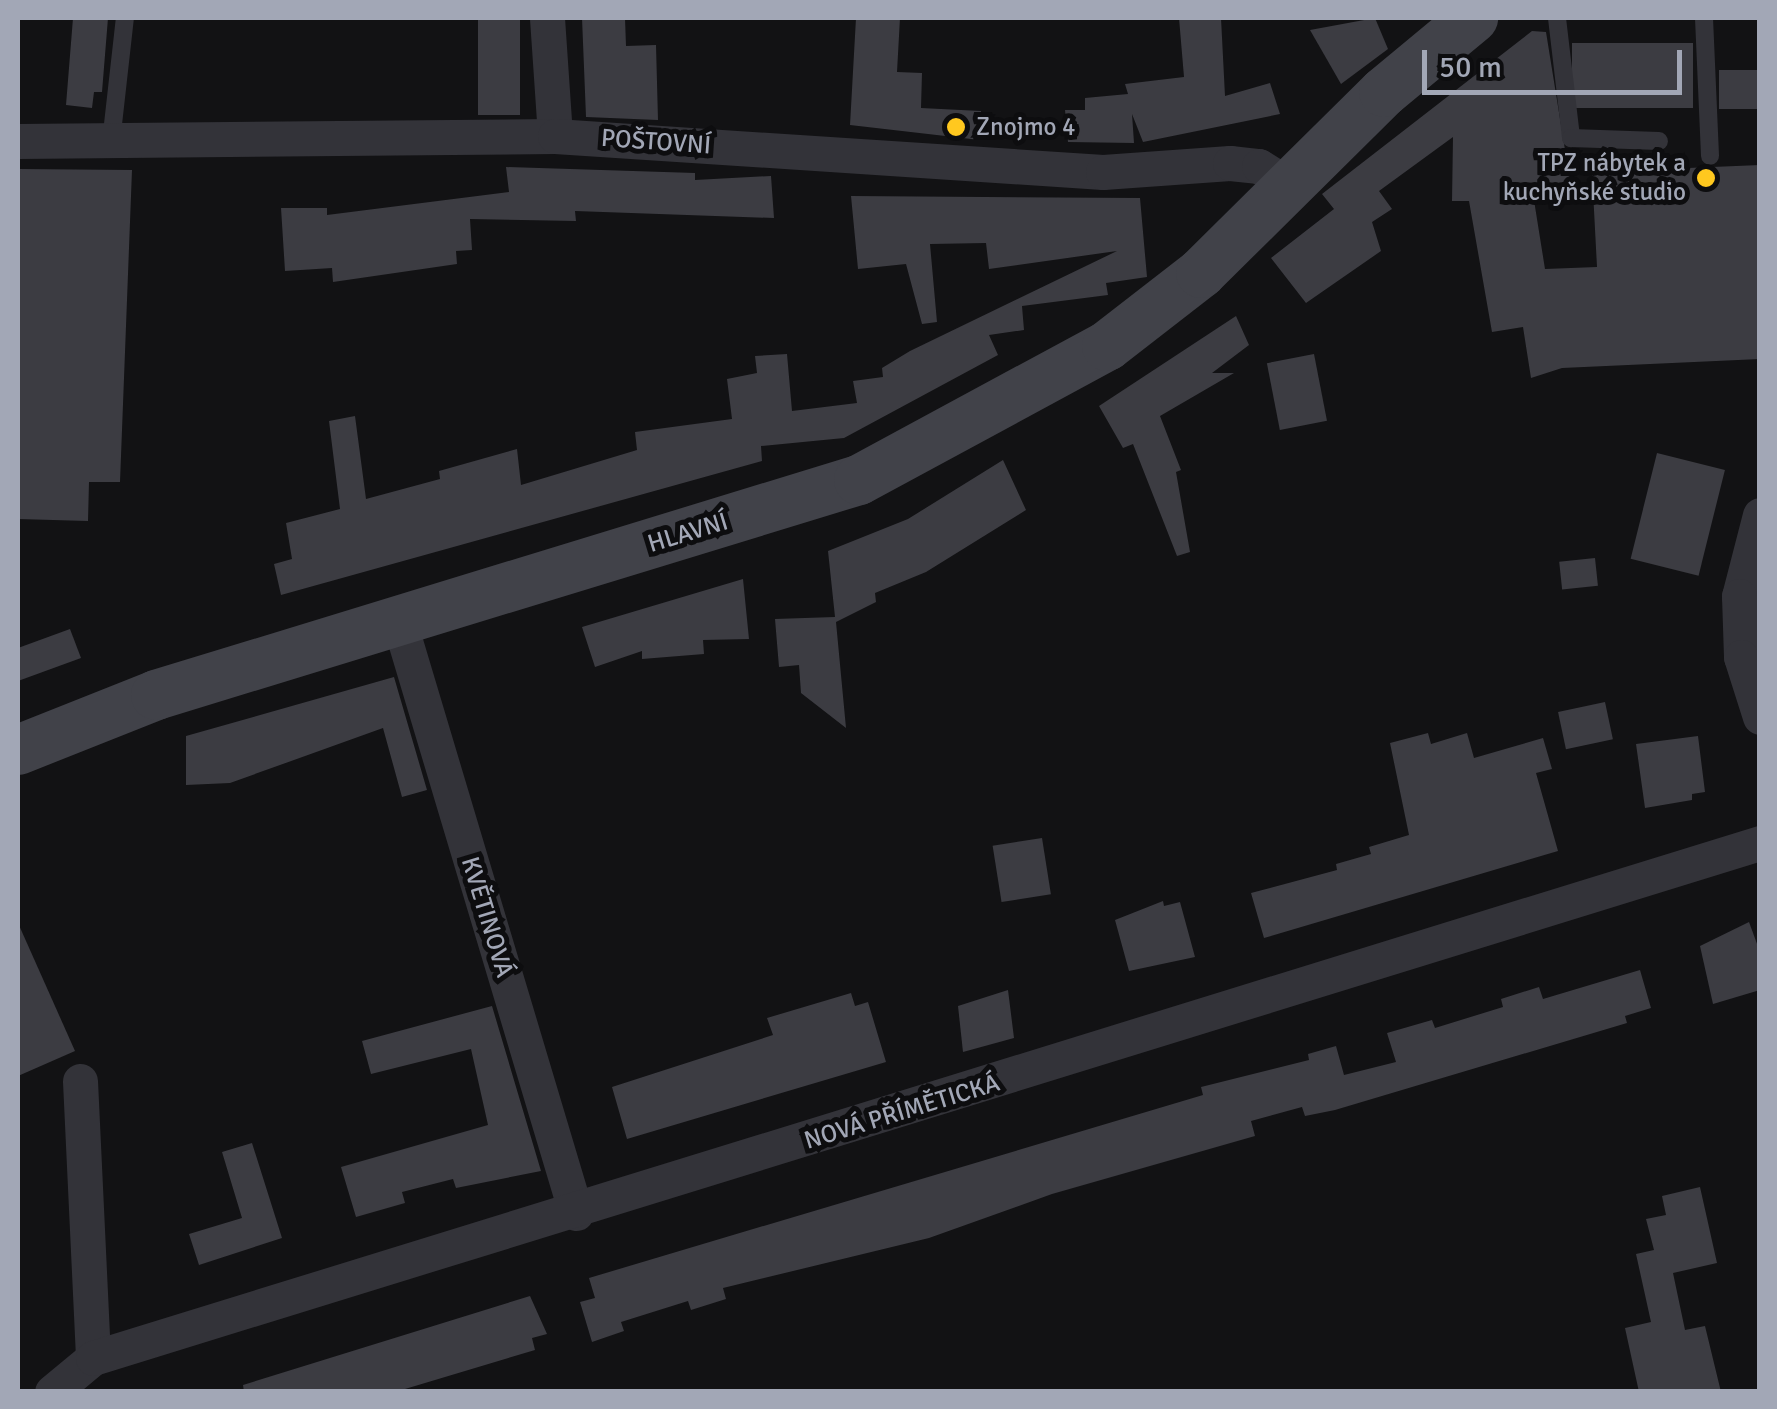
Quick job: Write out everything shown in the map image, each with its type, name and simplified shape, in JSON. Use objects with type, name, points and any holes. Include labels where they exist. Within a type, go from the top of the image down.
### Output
[{"type":"main road","name":"HLAVNÍ","points":[[18,750],[156,695],[859,480],[1107,346],[1201,273],[1288,184],[1473,18]]},
{"type":"street","points":[[547,18],[555,136]]},
{"type":"street","name":"POŠTOVNÍ","points":[[18,141],[555,136],[1103,172],[1230,163],[1259,166],[1288,184]]},
{"type":"street","points":[[1760,515],[1739,596],[1742,657],[1760,717]]},
{"type":"street","name":"KVĚTINOVÁ","points":[[399,620],[576,1214]]},
{"type":"street","name":"NOVÁ PŘÍMĚTICKÁ","points":[[52,1392],[92,1358],[576,1214],[1760,844]]},
{"type":"street","points":[[80,1081],[92,1358]]},
{"type":"lane","points":[[111,142],[125,18]]},
{"type":"lane","points":[[1556,18],[1571,138],[1659,141]]},
{"type":"lane","points":[[1704,18],[1710,156]]},
{"type":"building","points":[[73,18],[108,18],[102,92],[94,92],[92,108],[66,105]]},
{"type":"building","points":[[478,18],[520,18],[520,115],[478,115]]},
{"type":"building","points":[[582,18],[625,18],[626,46],[656,45],[658,120],[586,117]]},
{"type":"building","points":[[856,18],[900,18],[897,72],[922,73],[921,108],[981,111],[980,140],[850,125]]},
{"type":"building","points":[[1179,18],[1221,18],[1225,96],[1270,83],[1280,114],[1143,142],[1132,114],[1134,143],[1068,142],[1065,110],[1085,110],[1085,98],[1128,94],[1125,84],[1184,77]]},
{"type":"building","points":[[1375,18],[1388,49],[1341,84],[1310,30]]},
{"type":"building","points":[[1532,31],[1546,32],[1571,187],[1533,194],[1545,269],[1597,267],[1592,172],[1760,165],[1760,359],[1562,368],[1531,378],[1523,327],[1492,332],[1469,201],[1452,201],[1453,137],[1379,191],[1392,209],[1372,222],[1381,251],[1306,303],[1271,258],[1334,209],[1322,194]]},
{"type":"building","points":[[1572,43],[1693,43],[1693,108],[1572,108]]},
{"type":"building","points":[[1719,70],[1760,70],[1760,109],[1719,109]]},
{"type":"building","points":[[506,167],[695,173],[695,180],[771,176],[774,218],[575,211],[576,221],[470,219],[472,250],[456,251],[457,264],[333,282],[332,268],[285,271],[281,208],[327,208],[327,215],[509,192]]},
{"type":"building","points":[[18,169],[132,170],[120,482],[89,482],[88,521],[18,519]]},
{"type":"building","points":[[851,196],[1140,198],[1147,277],[1106,283],[1108,295],[1022,306],[1024,330],[989,335],[998,355],[844,438],[761,446],[762,461],[281,595],[274,564],[292,559],[286,523],[340,509],[329,421],[355,416],[366,499],[440,479],[439,471],[517,449],[521,485],[637,450],[635,432],[732,419],[727,379],[757,373],[755,356],[787,354],[792,411],[857,403],[853,381],[883,377],[882,368],[910,351],[1117,251],[989,269],[986,243],[930,244],[937,322],[922,324],[906,264],[858,269]]},
{"type":"building","points":[[1236,316],[1249,345],[1212,373],[1234,373],[1160,416],[1181,470],[1176,472],[1190,552],[1177,556],[1133,444],[1123,448],[1099,406]]},
{"type":"building","points":[[1314,354],[1327,421],[1280,430],[1267,363]]},
{"type":"building","points":[[1657,453],[1725,470],[1699,576],[1631,559]]},
{"type":"building","points":[[1003,460],[1026,510],[926,572],[875,593],[876,602],[836,622],[846,728],[801,693],[799,665],[779,667],[775,619],[835,617],[828,551],[908,519]]},
{"type":"building","points":[[1595,558],[1598,586],[1562,590],[1559,562]]},
{"type":"building","points":[[743,579],[749,639],[703,640],[704,654],[642,659],[642,651],[595,667],[582,627]]},
{"type":"building","points":[[70,629],[81,658],[18,681],[18,648]]},
{"type":"building","points":[[394,677],[427,790],[402,797],[383,728],[230,783],[186,785],[186,736]]},
{"type":"building","points":[[1605,702],[1613,739],[1566,749],[1558,712]]},
{"type":"building","points":[[1428,733],[1431,744],[1467,733],[1474,758],[1543,738],[1552,769],[1536,773],[1558,851],[1264,938],[1251,893],[1337,870],[1336,864],[1371,854],[1369,847],[1409,835],[1390,743]]},
{"type":"building","points":[[1698,736],[1705,792],[1692,794],[1692,800],[1645,808],[1636,744]]},
{"type":"building","points":[[1042,838],[1051,894],[1002,902],[993,846]]},
{"type":"building","points":[[1163,901],[1164,906],[1180,902],[1195,957],[1129,971],[1115,920]]},
{"type":"building","points":[[1749,922],[1760,952],[1760,990],[1713,1004],[1700,946]]},
{"type":"building","points":[[18,923],[75,1051],[18,1076]]},
{"type":"building","points":[[1640,970],[1651,1008],[1625,1016],[1627,1023],[1335,1110],[1305,1116],[1302,1107],[1251,1121],[1255,1136],[1052,1194],[929,1238],[723,1288],[726,1299],[691,1310],[688,1301],[621,1322],[624,1331],[592,1342],[580,1302],[595,1298],[589,1278],[1203,1095],[1201,1087],[1309,1060],[1308,1054],[1336,1046],[1344,1075],[1396,1062],[1387,1033],[1432,1020],[1435,1028],[1503,1007],[1501,999],[1539,987],[1543,999]]},
{"type":"building","points":[[1008,990],[1014,1038],[963,1052],[958,1006]]},
{"type":"building","points":[[851,993],[855,1006],[868,1002],[886,1062],[627,1139],[612,1087],[773,1035],[767,1018]]},
{"type":"building","points":[[492,1006],[541,1171],[456,1188],[453,1179],[402,1192],[405,1203],[356,1217],[341,1167],[488,1125],[471,1049],[371,1074],[362,1041]]},
{"type":"building","points":[[252,1143],[282,1238],[199,1265],[189,1234],[242,1218],[222,1152]]},
{"type":"building","points":[[1700,1187],[1717,1263],[1673,1273],[1685,1330],[1705,1326],[1721,1392],[1639,1392],[1625,1328],[1651,1322],[1636,1254],[1654,1250],[1646,1219],[1666,1215],[1662,1196]]},
{"type":"building","points":[[530,1296],[547,1334],[532,1338],[535,1350],[395,1392],[244,1392],[243,1385]]},
{"type":"place","name":"Znojmo 4","points":[[956,127]]},
{"type":"place","name":"TPZ nábytek a kuchyňské studio","points":[[1706,178]]}]
